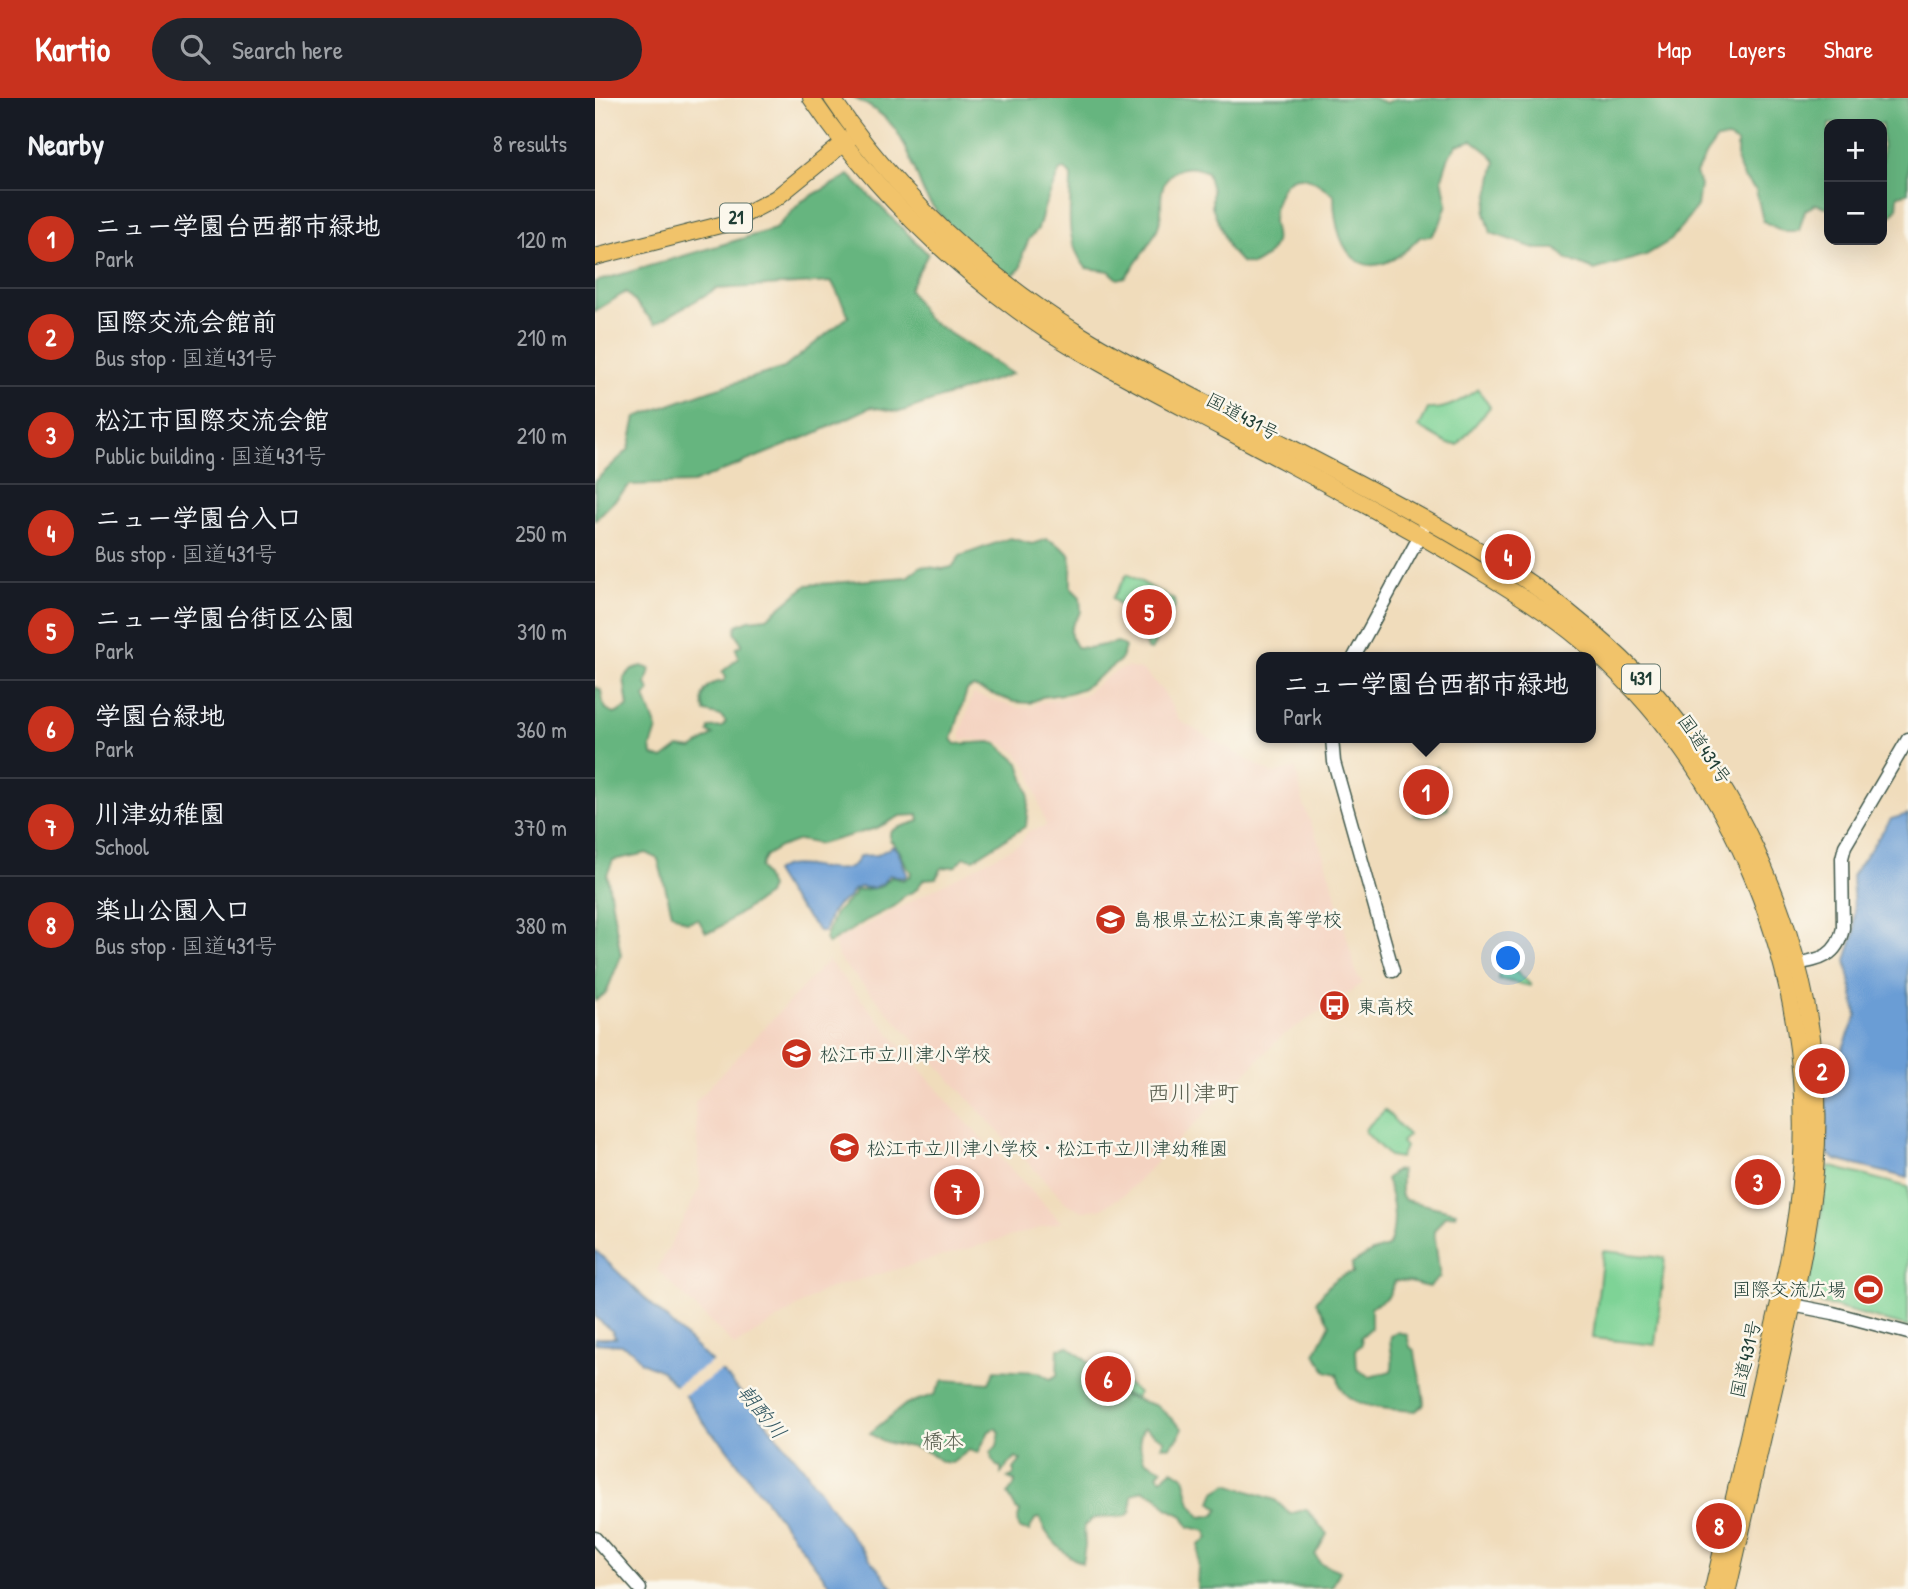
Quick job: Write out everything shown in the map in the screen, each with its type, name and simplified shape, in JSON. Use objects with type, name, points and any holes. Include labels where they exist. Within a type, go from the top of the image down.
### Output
[{"type":"main road","name":"国道431号","points":[[811,98],[843,145],[923,232],[1021,313],[1135,382],[1424,528]]},
{"type":"main road","name":"国道431号","points":[[832,98],[856,134],[930,216],[994,275],[1084,337],[1424,528],[1581,639],[1595,652]]},
{"type":"main road","name":"21","points":[[595,257],[728,223],[776,198],[856,134]]},
{"type":"main road","name":"国道431号","points":[[1596,653],[1661,722],[1689,758],[1745,860],[1791,965],[1803,1117],[1801,1171],[1786,1304],[1728,1589]]},
{"type":"main road","name":"国道431号","points":[[1713,1589],[1786,1304]]},
{"type":"street","points":[[1357,652],[1424,528]]},
{"type":"street","points":[[1791,965],[1827,956],[1841,939],[1842,858],[1845,846],[1908,739]]},
{"type":"street","points":[[1332,743],[1334,762],[1393,971]]},
{"type":"street","points":[[1786,1304],[1833,1313],[1908,1333]]},
{"type":"street","points":[[595,1538],[640,1589]]},
{"type":"shaded area","name":"島根県立松江東高等学校","points":[[1127,667],[1144,671],[1163,691],[1180,721],[1273,774],[1296,768],[1304,806],[1336,895],[1357,976],[1363,983],[1281,1037],[1124,1195],[1100,1209],[1083,1211],[1066,1203],[994,1127],[839,959],[834,942],[1021,843],[1028,831],[1046,826],[1029,769],[1015,751],[997,741],[961,739],[973,694],[1018,708],[1033,707],[1039,702],[1083,695],[1114,672]]},
{"type":"shaded area","name":"松江市立川津小学校・松江市立川津幼稚園","points":[[828,960],[954,1109],[1061,1222],[824,1290],[735,1346],[657,1270],[700,1187],[695,1102]]},
{"type":"green space","points":[[854,98],[1373,98],[1386,103],[1409,98],[1908,98],[1908,193],[1898,195],[1897,209],[1887,218],[1887,119],[1824,119],[1824,206],[1816,204],[1805,210],[1799,231],[1782,231],[1763,221],[1756,190],[1744,178],[1737,162],[1737,143],[1728,138],[1717,139],[1696,173],[1700,185],[1697,206],[1671,240],[1646,255],[1594,270],[1567,259],[1556,249],[1537,249],[1491,233],[1485,213],[1496,162],[1472,140],[1457,145],[1449,156],[1442,178],[1447,204],[1440,224],[1431,236],[1420,237],[1402,254],[1385,263],[1370,265],[1358,261],[1340,237],[1334,195],[1314,181],[1300,177],[1287,182],[1279,193],[1273,223],[1276,237],[1274,246],[1266,256],[1252,265],[1241,262],[1229,249],[1212,206],[1212,190],[1207,172],[1187,168],[1175,171],[1166,180],[1162,191],[1161,216],[1155,234],[1126,277],[1118,279],[1109,271],[1086,268],[1079,257],[1071,235],[1071,176],[1065,169],[1060,170],[1038,229],[1029,239],[1021,268],[1011,277],[1000,275],[944,220],[926,197],[899,135],[886,118]]},
{"type":"green space","points":[[849,175],[928,254],[909,289],[926,318],[1012,374],[900,412],[871,407],[816,433],[693,483],[630,485],[595,520],[595,481],[629,449],[636,417],[784,368],[849,316],[832,282],[716,289],[655,324],[626,292],[595,311],[595,282],[775,229],[802,201]]},
{"type":"green space","points":[[1478,389],[1490,407],[1458,445],[1448,444],[1419,427],[1428,409],[1448,406]]},
{"type":"green space","points":[[1010,538],[1032,544],[1047,539],[1068,553],[1071,563],[1071,588],[1080,597],[1081,612],[1072,625],[1071,633],[1076,647],[1089,648],[1118,642],[1125,647],[1121,660],[1083,688],[1069,693],[1042,697],[1030,703],[1014,702],[973,687],[967,690],[952,739],[956,744],[997,744],[1019,763],[1029,794],[1026,826],[974,859],[964,857],[956,866],[942,868],[936,878],[924,879],[916,890],[904,896],[895,906],[828,944],[825,939],[835,913],[855,891],[881,887],[891,877],[903,880],[910,876],[911,872],[901,853],[890,840],[890,832],[919,821],[918,815],[900,816],[877,828],[820,844],[799,840],[780,847],[765,856],[760,867],[770,887],[767,895],[715,930],[706,932],[698,919],[687,922],[672,913],[658,859],[647,853],[613,860],[607,875],[621,956],[606,993],[595,1001],[595,687],[601,690],[606,708],[615,714],[628,707],[624,678],[632,669],[642,666],[650,669],[646,684],[650,691],[645,697],[657,729],[651,747],[652,755],[663,759],[679,747],[692,749],[713,735],[708,732],[709,728],[722,727],[726,722],[721,716],[705,712],[702,701],[708,687],[724,681],[726,677],[722,672],[739,658],[736,649],[742,644],[735,632],[737,625],[749,620],[767,618],[807,585],[907,577],[921,566],[943,569],[952,567],[960,556]]},
{"type":"green space","points":[[1127,574],[1174,600],[1175,607],[1151,650],[1147,649],[1139,625],[1113,598]]},
{"type":"green space","points":[[1437,767],[1448,809],[1421,817],[1415,815],[1405,776]]},
{"type":"green space","points":[[1499,955],[1531,985],[1498,979],[1501,964]]},
{"type":"green space","points":[[1385,1110],[1408,1135],[1401,1142],[1405,1147],[1400,1158],[1389,1156],[1365,1132]]},
{"type":"green space","name":"国際交流広場","points":[[1828,1166],[1908,1187],[1908,1327],[1820,1303],[1807,1291]]},
{"type":"green space","points":[[1401,1170],[1401,1194],[1405,1200],[1456,1212],[1455,1215],[1445,1216],[1434,1231],[1440,1277],[1429,1287],[1408,1281],[1395,1281],[1388,1297],[1371,1307],[1371,1328],[1361,1337],[1362,1344],[1356,1350],[1357,1369],[1370,1377],[1391,1371],[1391,1336],[1398,1332],[1407,1335],[1410,1347],[1415,1351],[1424,1404],[1416,1411],[1376,1407],[1356,1401],[1342,1390],[1337,1374],[1326,1371],[1315,1354],[1330,1324],[1316,1302],[1336,1279],[1353,1273],[1352,1264],[1372,1252],[1388,1247],[1394,1213],[1386,1179],[1395,1171]]},
{"type":"green space","points":[[1603,1251],[1665,1258],[1655,1345],[1593,1338]]},
{"type":"green space","points":[[1068,1346],[1097,1369],[1087,1388],[1157,1406],[1182,1428],[1179,1437],[1169,1447],[1161,1446],[1164,1440],[1144,1428],[1140,1436],[1140,1447],[1144,1460],[1162,1469],[1157,1475],[1161,1479],[1172,1470],[1184,1476],[1191,1504],[1201,1517],[1215,1515],[1219,1509],[1211,1502],[1215,1492],[1228,1484],[1275,1500],[1290,1514],[1306,1509],[1327,1534],[1315,1555],[1320,1563],[1340,1571],[1332,1587],[1197,1589],[1199,1545],[1208,1538],[1206,1531],[1189,1527],[1183,1516],[1167,1508],[1157,1496],[1142,1490],[1132,1495],[1131,1512],[1126,1516],[1094,1518],[1084,1526],[1082,1563],[1056,1544],[1040,1518],[1035,1519],[1029,1531],[1020,1529],[1017,1522],[1020,1511],[1016,1509],[1008,1494],[1015,1481],[1008,1478],[1014,1475],[1014,1469],[1021,1460],[1016,1457],[1001,1473],[1001,1467],[992,1459],[991,1452],[997,1446],[1000,1432],[995,1428],[989,1431],[978,1453],[969,1450],[952,1463],[940,1461],[920,1449],[885,1442],[870,1433],[906,1404],[934,1395],[943,1380],[989,1383],[995,1370],[1038,1372],[1050,1379],[1057,1375],[1058,1349]]},
{"type":"green space","points":[[1108,1367],[1138,1393],[1136,1397],[1090,1387],[1100,1369]]},
{"type":"water","points":[[1908,814],[1908,1178],[1836,1160],[1827,1153],[1826,1079],[1832,1074],[1857,1015],[1846,960],[1855,932],[1852,876],[1891,819]]},
{"type":"water","points":[[893,846],[898,851],[907,874],[904,878],[889,875],[882,884],[873,888],[859,887],[853,890],[831,913],[824,932],[819,931],[788,895],[774,872],[792,865],[845,869],[854,864],[860,856],[877,855]]},
{"type":"water","points":[[595,1250],[730,1380],[803,1467],[843,1525],[894,1589],[833,1589],[721,1441],[662,1371],[641,1362],[633,1351],[622,1345],[595,1343],[595,1338],[616,1338],[612,1331],[595,1317]]},
{"type":"pier","points":[[715,1360],[724,1369],[681,1397],[672,1388]]},
{"type":"place","name":"ニュー学園台入口","points":[[1508,557]]},
{"type":"place","name":"ニュー学園台街区公園","points":[[1149,612]]},
{"type":"place","name":"ニュー学園台西都市緑地","points":[[1426,792]]},
{"type":"place","name":"島根県立松江東高等学校","points":[[1110,919]]},
{"type":"place","name":"東高校","points":[[1334,1006]]},
{"type":"place","name":"松江市立川津小学校","points":[[797,1054]]},
{"type":"place","name":"国際交流会館前","points":[[1822,1071]]},
{"type":"place","name":"松江市立川津小学校・松江市立川津幼稚園","points":[[844,1148]]},
{"type":"place","name":"松江市国際交流会館","points":[[1758,1182]]},
{"type":"place","name":"川津幼稚園","points":[[957,1192]]},
{"type":"place","name":"国際交流広場","points":[[1869,1289]]},
{"type":"place","name":"学園台緑地","points":[[1108,1379]]},
{"type":"place","name":"楽山公園入口","points":[[1719,1526]]},
{"type":"district","name":"西川津町","points":[[1193,1093]]},
{"type":"district","name":"橋本","points":[[943,1441]]},
{"type":"water label","name":"朝酌川","points":[[762,1412]]}]
